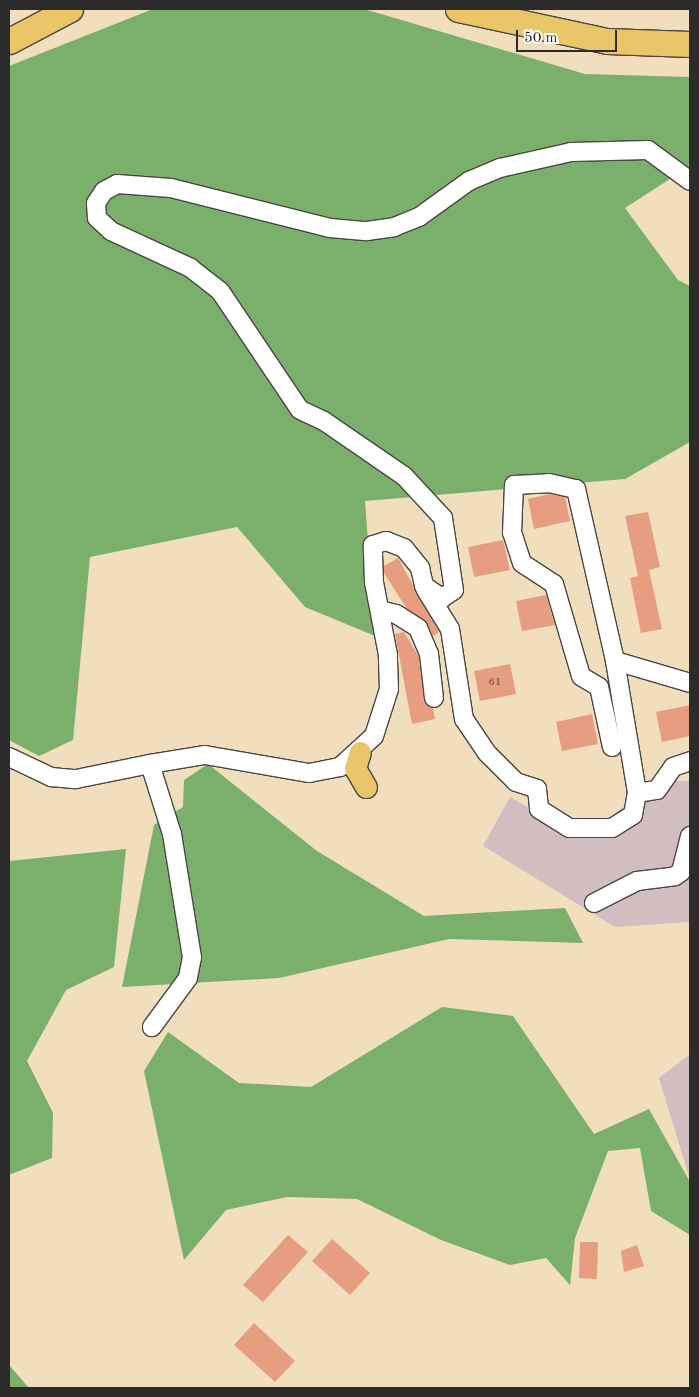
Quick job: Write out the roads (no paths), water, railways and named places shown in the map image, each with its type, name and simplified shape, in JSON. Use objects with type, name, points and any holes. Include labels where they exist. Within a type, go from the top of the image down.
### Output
[{"type":"highway","points":[[9,41],[70,9]]},
{"type":"highway","points":[[458,9],[607,41],[690,44]]},
{"type":"main road","points":[[360,752],[354,768],[366,787]]},
{"type":"street","points":[[424,586],[442,598],[454,590],[443,518],[404,476],[347,435],[300,410],[220,291],[191,268],[111,232],[97,218],[96,203],[104,191],[117,184],[171,188],[330,228],[367,231],[394,227],[418,217],[469,181],[500,168],[571,152],[648,150],[690,181]]},
{"type":"street","points":[[9,757],[51,777],[76,779],[206,755],[309,773],[340,766],[360,752],[374,736],[389,689],[388,654],[380,610],[374,545],[386,541],[404,548],[420,568],[424,586],[450,629],[464,719],[487,753],[516,782],[537,789],[539,810],[570,828],[612,828],[633,815],[637,793],[615,661],[576,489],[549,482],[514,485],[512,533],[522,563],[554,584],[581,676],[600,687],[612,747]]},
{"type":"street","points":[[380,610],[396,614],[418,628],[429,654],[434,698]]},
{"type":"street","points":[[615,661],[690,683]]},
{"type":"street","points":[[637,793],[657,790],[673,767],[690,761]]},
{"type":"street","points":[[150,764],[172,834],[192,958],[188,978],[152,1028]]},
{"type":"street","points":[[594,903],[637,880],[675,876],[682,872],[690,836]]}]
